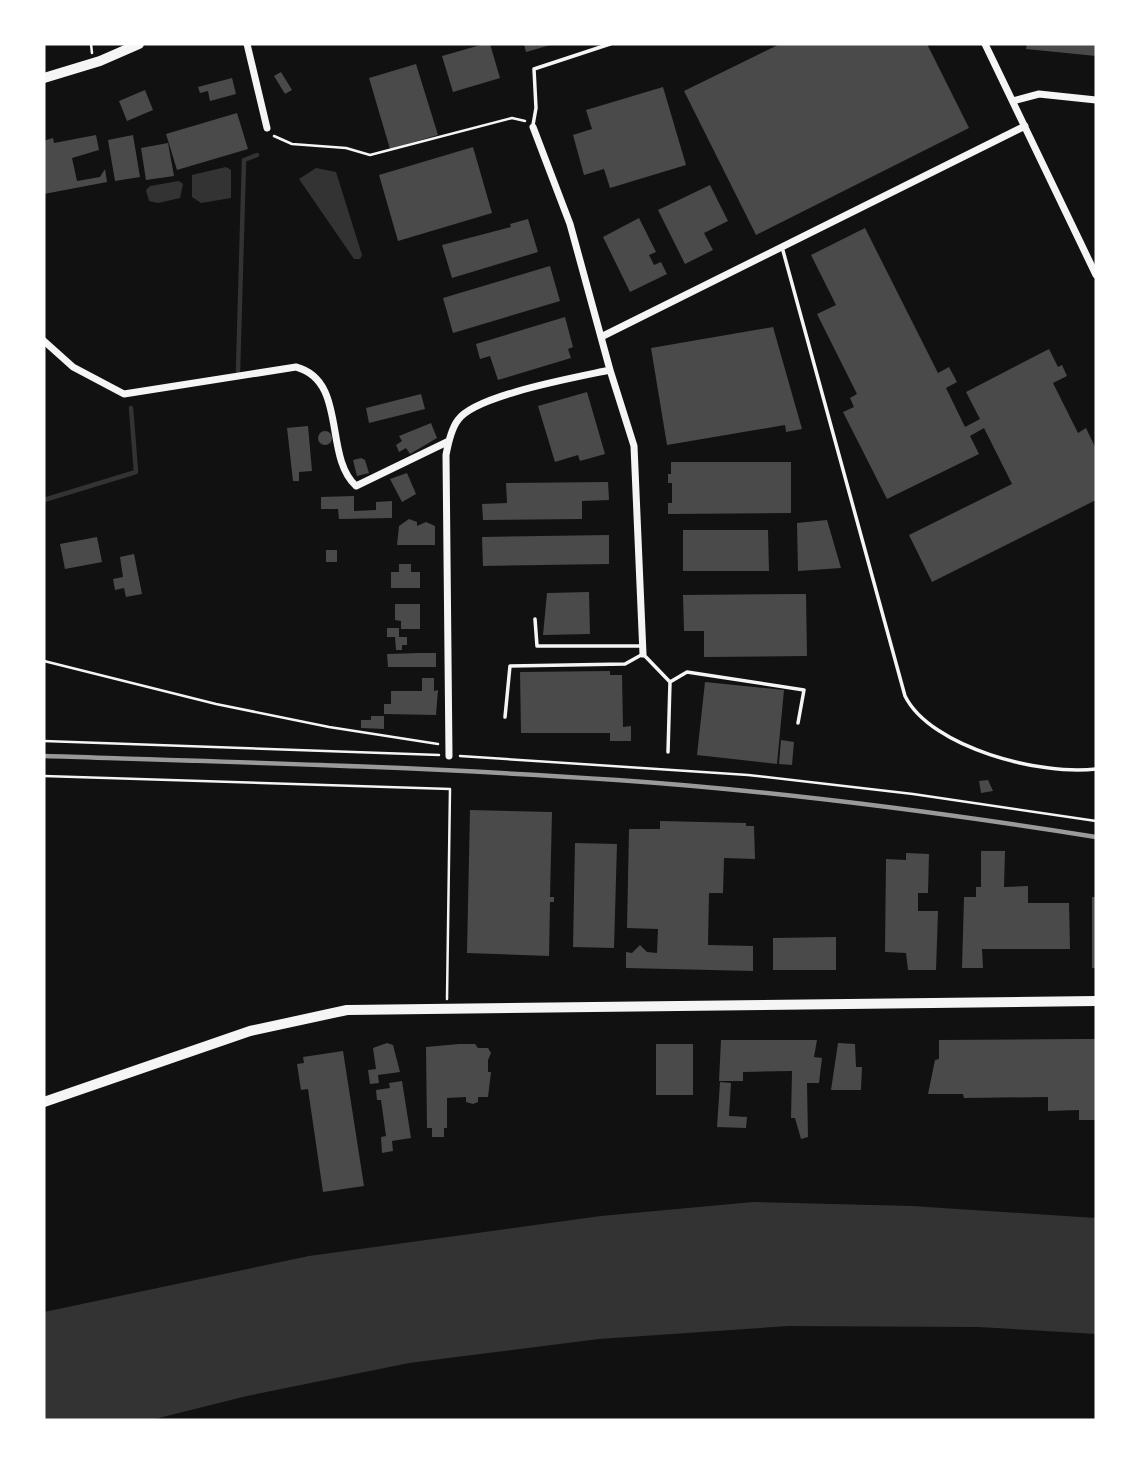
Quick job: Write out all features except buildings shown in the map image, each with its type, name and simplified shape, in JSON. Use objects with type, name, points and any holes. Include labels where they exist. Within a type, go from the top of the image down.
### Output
[{"type":"main road","points":[[44,76],[100,61],[139,44]]},
{"type":"street","points":[[247,44],[267,128]]},
{"type":"street","points":[[985,44],[1096,275]]},
{"type":"street","points":[[1013,101],[1039,94],[1096,100]]},
{"type":"street","points":[[601,337],[1025,126]]},
{"type":"street","points":[[533,127],[570,224],[634,446],[643,650]]},
{"type":"street","points":[[44,341],[73,368],[124,394],[296,367],[310,371],[319,380],[335,426],[344,470],[356,486],[449,441]]},
{"type":"street","points":[[449,756],[446,455],[458,419],[485,402],[610,370]]},
{"type":"street","points":[[44,1102],[262,1028],[347,1010],[1096,1001]]},
{"type":"lane","points":[[533,127],[536,108],[534,69],[610,44]]},
{"type":"lane","points":[[782,247],[905,696],[913,712],[929,725],[1006,762],[1078,771],[1096,769]]},
{"type":"lane","points":[[535,619],[537,646],[643,650],[670,682],[668,752]]},
{"type":"lane","points":[[505,717],[510,666],[625,664],[643,650]]},
{"type":"lane","points":[[670,682],[687,672],[804,690],[798,723]]},
{"type":"path","points":[[267,128],[276,138],[292,144],[346,148],[370,155],[512,118],[523,120],[533,127]]},
{"type":"path","points":[[44,661],[228,707],[329,727],[448,745]]},
{"type":"path","points":[[44,741],[449,756],[748,775],[913,794],[1096,821]]},
{"type":"path","points":[[44,776],[450,789],[447,1008]]},
{"type":"shaded area","points":[[226,167],[231,170],[231,198],[201,203],[192,197],[192,175]]},
{"type":"shaded area","points":[[316,168],[336,172],[362,255],[360,259],[354,259],[299,179]]},
{"type":"shaded area","points":[[179,181],[183,184],[180,198],[158,203],[149,201],[146,190],[150,186]]},
{"type":"shaded area","points":[[753,1202],[912,1206],[1096,1218],[1096,1334],[978,1327],[788,1326],[599,1339],[409,1363],[247,1396],[151,1420],[44,1420],[44,1312],[309,1256],[601,1216]]},
{"type":"waterway","points":[[238,371],[244,160],[257,155]]},
{"type":"waterway","points":[[44,500],[136,472],[131,408]]},
{"type":"railway","points":[[44,756],[402,768],[677,785],[857,803],[1096,837]]}]
